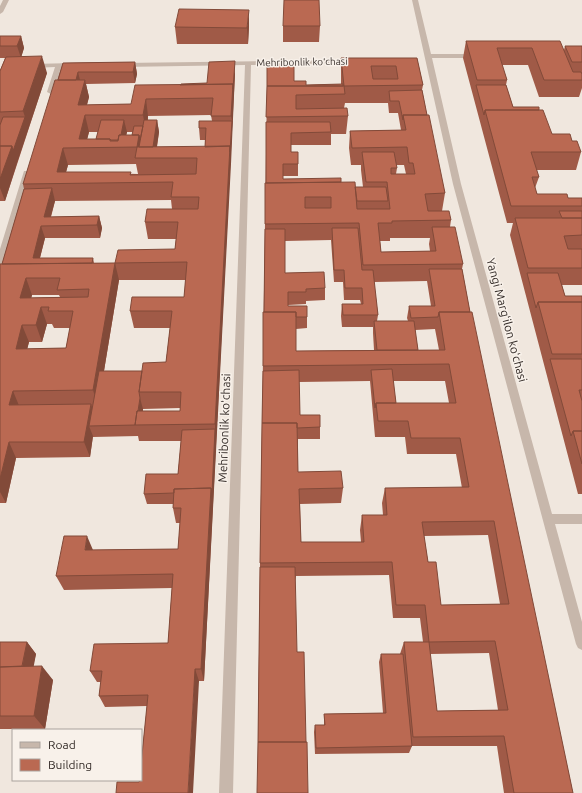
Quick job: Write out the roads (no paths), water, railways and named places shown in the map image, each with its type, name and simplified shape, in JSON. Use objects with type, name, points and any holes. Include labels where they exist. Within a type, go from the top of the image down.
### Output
[{"type":"street","points":[[0,12],[6,0]]},
{"type":"street","name":"Yangi Margʻilon koʻchasi","points":[[415,0],[425,59],[457,184],[582,644]]},
{"type":"street","points":[[425,59],[481,56]]},
{"type":"street","name":"Mehribonlik koʻchasi","points":[[114,65],[365,62]]},
{"type":"street","name":"Mehribonlik koʻchasi","points":[[226,793],[248,63]]},
{"type":"street","points":[[22,66],[83,65]]},
{"type":"street","points":[[48,104],[59,66]]},
{"type":"street","points":[[0,262],[30,164]]},
{"type":"street","points":[[548,519],[582,519]]}]
